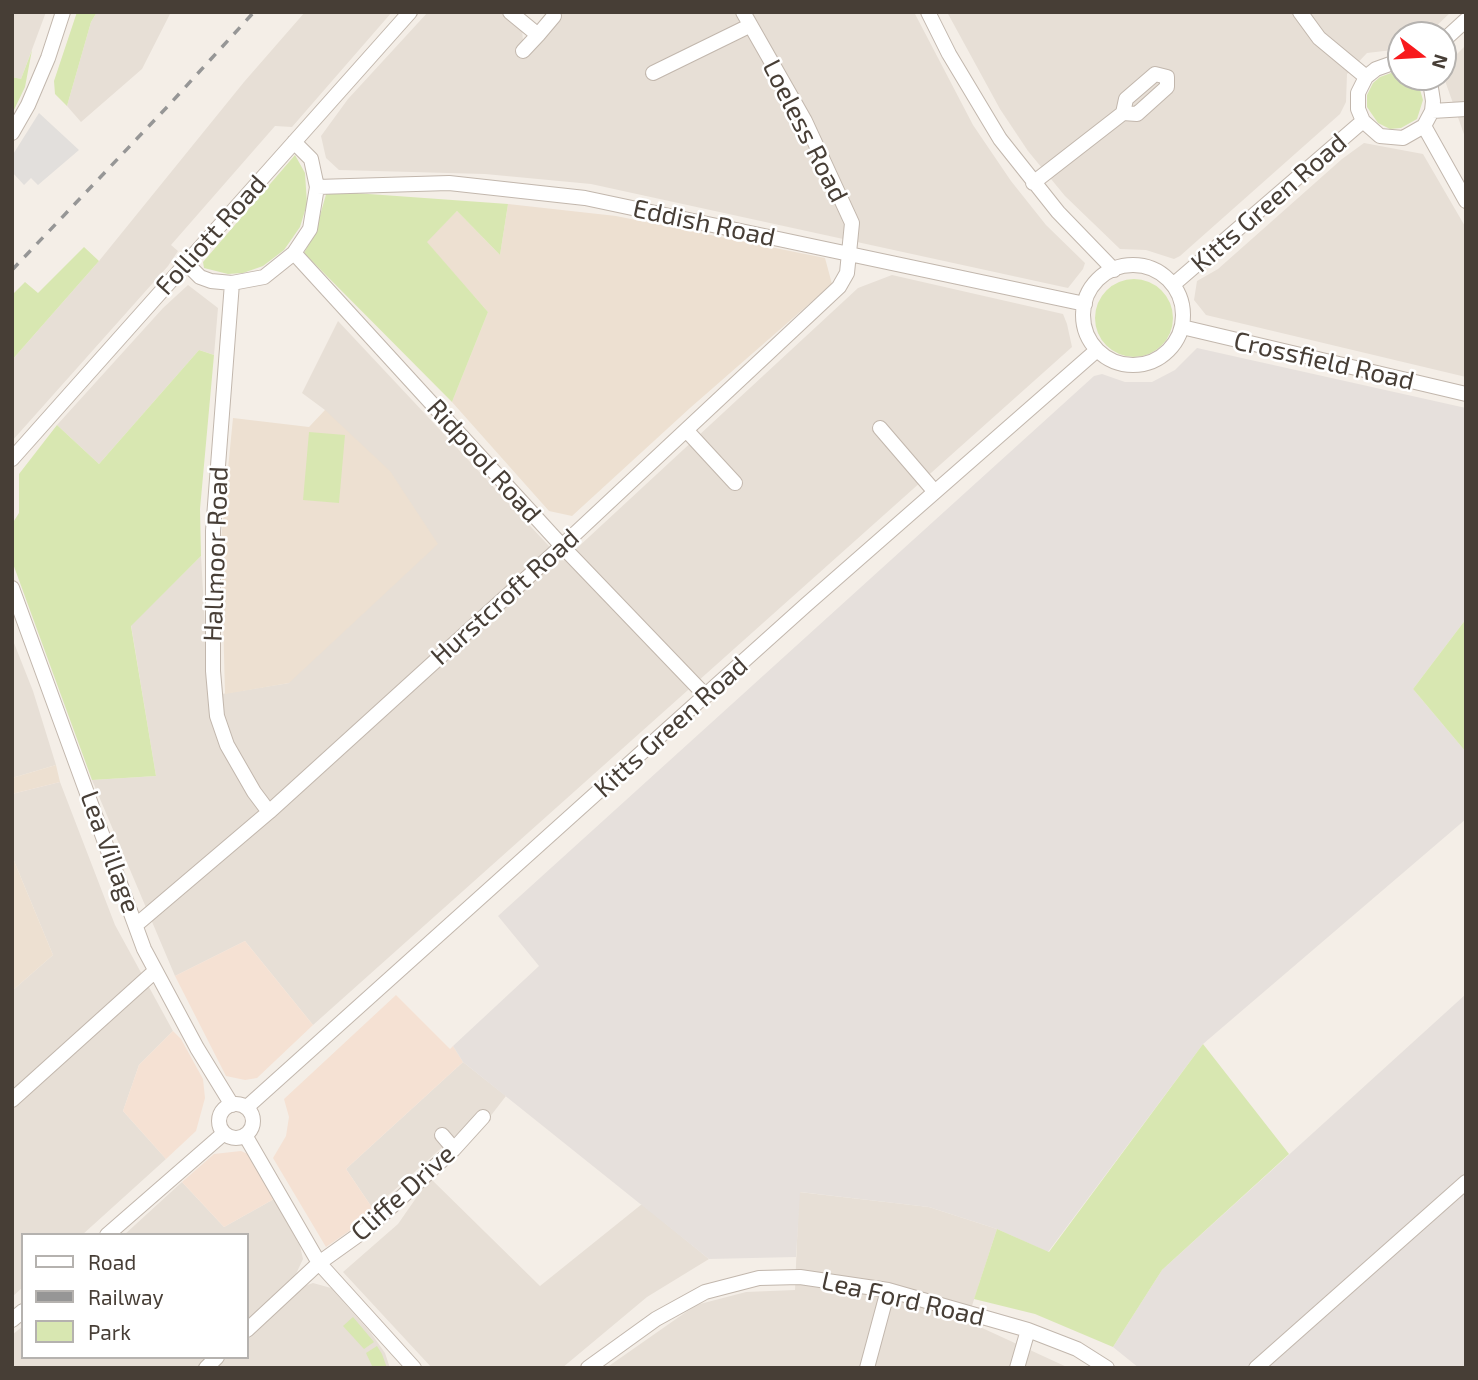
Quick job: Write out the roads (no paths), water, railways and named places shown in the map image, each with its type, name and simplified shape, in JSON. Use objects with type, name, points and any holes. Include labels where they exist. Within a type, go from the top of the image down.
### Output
[{"type":"street","points":[[12,133],[34,91],[63,12]]},
{"type":"street","name":"Folliott Road","points":[[12,459],[410,12]]},
{"type":"street","points":[[510,12],[538,36]]},
{"type":"street","points":[[928,12],[949,54],[995,131],[1033,183],[1114,270]]},
{"type":"street","points":[[1300,12],[1319,38],[1366,77]]},
{"type":"street","points":[[523,51],[554,16]]},
{"type":"street","points":[[653,72],[746,19]]},
{"type":"street","name":"Loeless Road","points":[[746,19],[805,121],[852,223],[850,253]]},
{"type":"street","points":[[1387,65],[1381,66],[1366,77],[1357,101],[1363,121],[1372,131],[1389,138],[1403,138],[1424,126],[1432,111],[1431,91]]},
{"type":"street","points":[[1432,111],[1466,109]]},
{"type":"street","points":[[1033,183],[1123,113]]},
{"type":"street","name":"Kitts Green Road","points":[[1174,284],[1363,121]]},
{"type":"street","points":[[1424,126],[1466,201]]},
{"type":"street","points":[[186,263],[200,277],[232,284],[264,277],[294,253],[310,229],[317,187],[311,159],[294,142]]},
{"type":"street","name":"Eddish Road","points":[[317,187],[449,183],[585,198],[1085,304]]},
{"type":"street","name":"Ridpool Road","points":[[294,253],[562,546],[706,696]]},
{"type":"street","name":"Hurstcroft Road","points":[[136,925],[269,812],[687,431],[839,287],[847,273],[850,253]]},
{"type":"street","points":[[1132,265],[1149,268],[1174,284],[1183,311],[1182,327],[1175,343],[1167,352],[1147,364],[1140,366],[1116,362],[1088,341],[1083,324],[1085,304],[1095,284],[1114,270],[1132,265]]},
{"type":"street","name":"Hallmoor Road","points":[[232,284],[213,531],[212,671],[217,716],[227,745],[269,812]]},
{"type":"street","name":"Crossfield Road","points":[[1182,327],[1466,394]]},
{"type":"street","name":"Kitts Green Road","points":[[247,1107],[1097,350]]},
{"type":"street","points":[[880,428],[935,492]]},
{"type":"street","points":[[687,431],[736,483]]},
{"type":"street","name":"Lea Village","points":[[12,588],[144,950],[197,1048],[232,1105]]},
{"type":"street","points":[[12,1100],[154,972]]},
{"type":"street","points":[[241,1103],[253,1116],[253,1122],[245,1135],[234,1139],[223,1134],[218,1121],[223,1112],[232,1105],[241,1103]]},
{"type":"street","name":"Cliffe Drive","points":[[248,1329],[319,1263],[368,1228],[454,1149],[483,1117]]},
{"type":"street","points":[[109,1233],[223,1134]]},
{"type":"street","points":[[245,1135],[319,1263],[414,1368]]},
{"type":"street","points":[[442,1135],[454,1149]]},
{"type":"street","points":[[1256,1368],[1466,1182]]},
{"type":"street","name":"Lea Ford Road","points":[[588,1368],[688,1299],[759,1278],[800,1277],[888,1290],[1028,1330],[1077,1349],[1107,1368]]},
{"type":"street","points":[[867,1368],[888,1290]]},
{"type":"street","points":[[1017,1368],[1028,1330]]},
{"type":"street","points":[[391,1345],[396,1368]]},
{"type":"railway","points":[[12,270],[254,12]]}]
